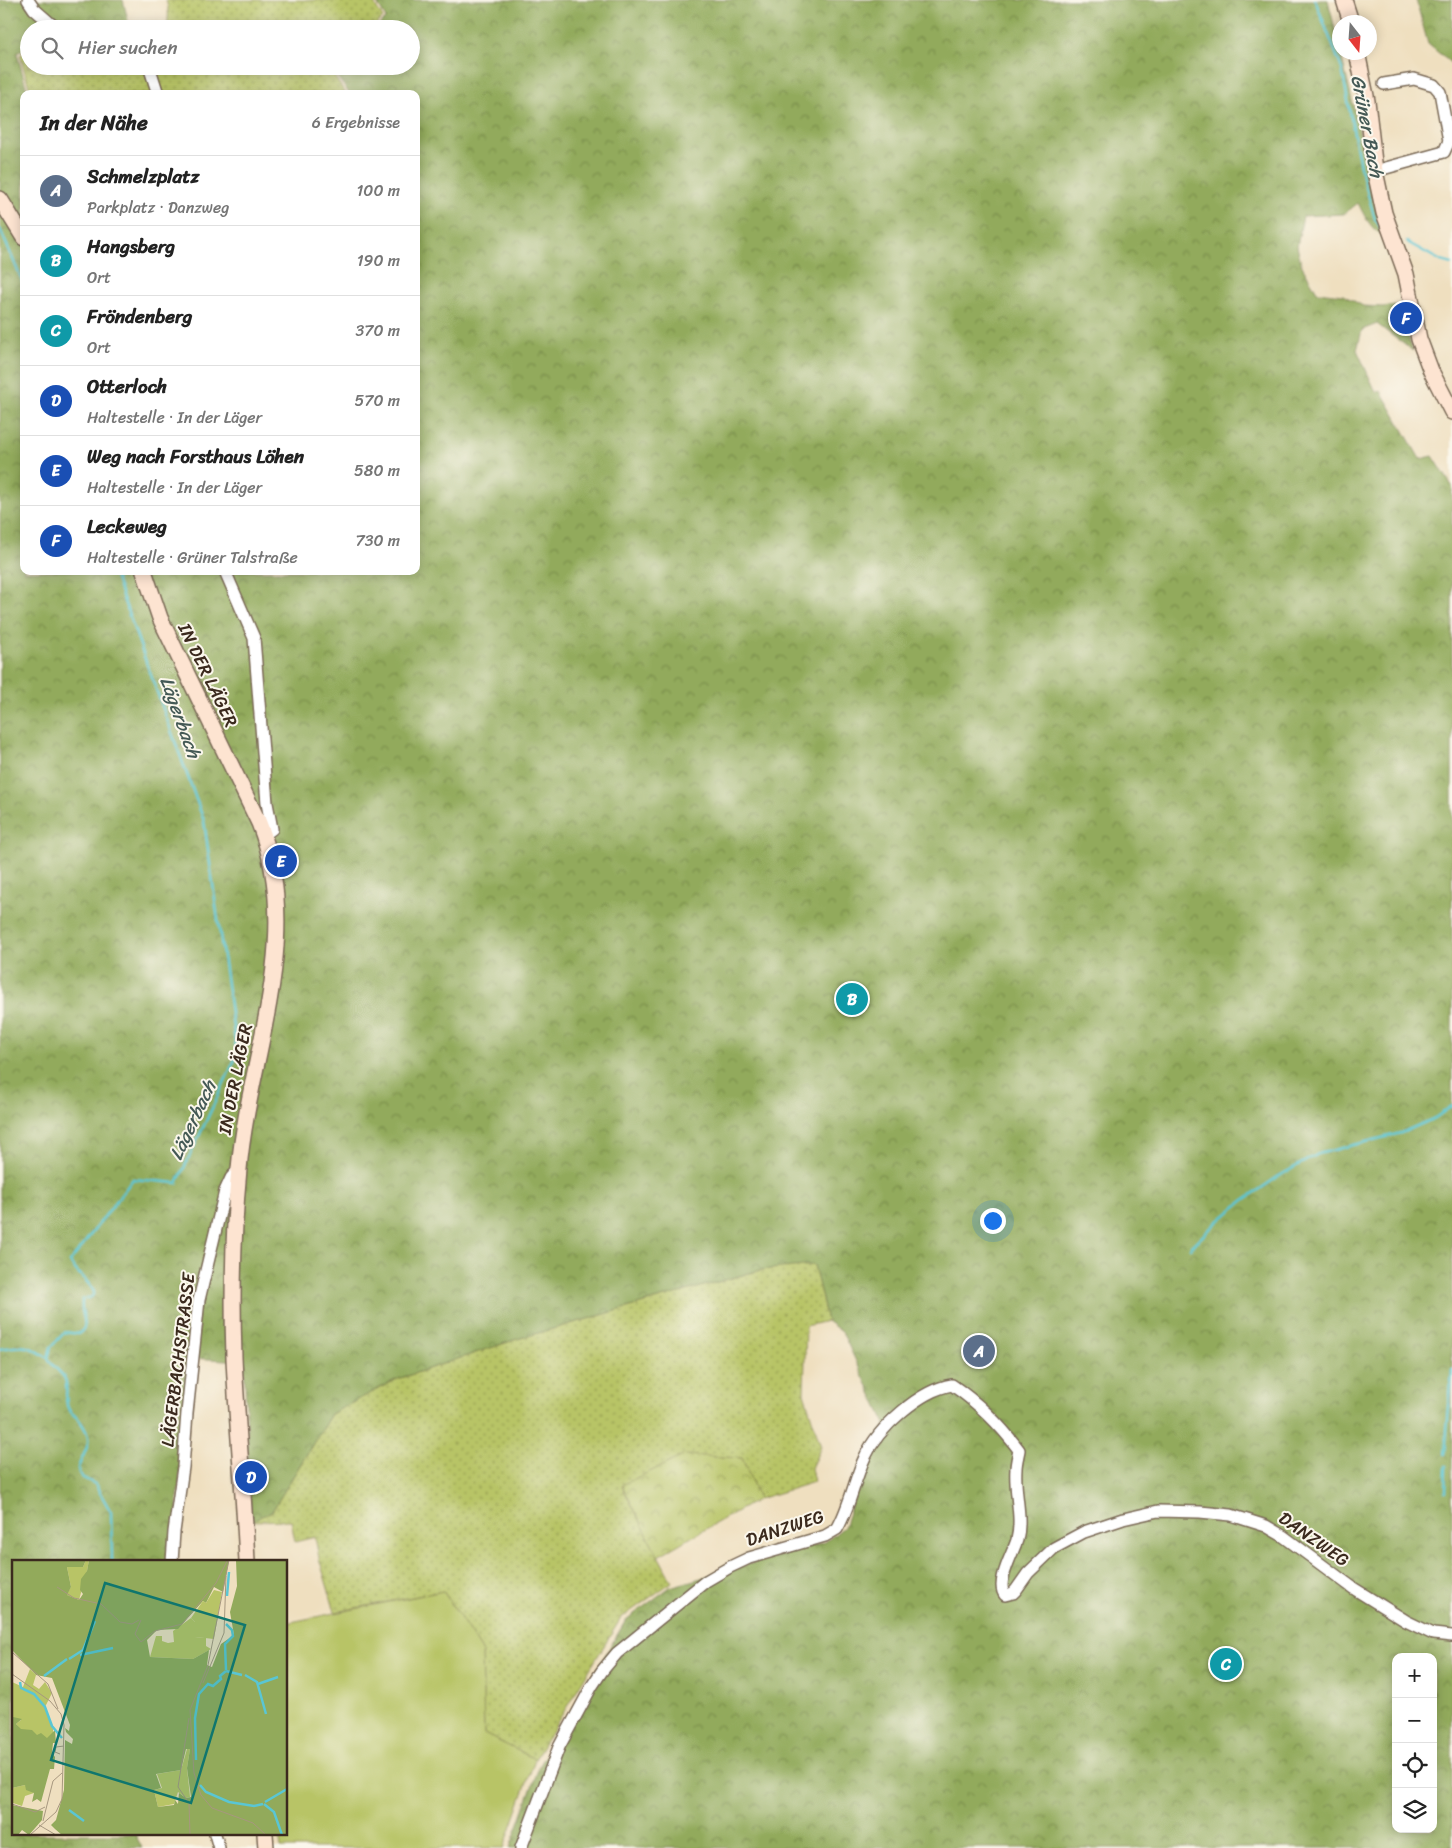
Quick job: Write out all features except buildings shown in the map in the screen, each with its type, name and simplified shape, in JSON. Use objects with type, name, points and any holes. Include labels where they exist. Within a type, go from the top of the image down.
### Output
[{"type":"main road","points":[[1344,0],[1349,15]]},
{"type":"main road","points":[[1359,60],[1367,101],[1375,171],[1384,213],[1406,274],[1419,338],[1431,371],[1452,412]]},
{"type":"main road","points":[[0,199],[20,232]]},
{"type":"main road","name":"IN DER LÄGER","points":[[145,575],[160,618],[264,835],[275,887],[275,972],[250,1092],[239,1169],[234,1280],[234,1358],[248,1560]]},
{"type":"street","points":[[28,0],[34,9],[47,20]]},
{"type":"street","points":[[152,75],[157,90]]},
{"type":"street","points":[[1375,171],[1444,152],[1449,141],[1440,92],[1434,85],[1414,79],[1384,84]]},
{"type":"street","points":[[227,575],[254,638],[268,803],[272,829],[264,835]]},
{"type":"street","name":"LÄGERBACHSTRASSE","points":[[172,1560],[199,1300],[225,1191],[231,1178],[239,1169]]},
{"type":"street","name":"DANZWEG","points":[[521,1848],[559,1747],[592,1686],[617,1653],[706,1581],[730,1567],[749,1558],[825,1536],[837,1529],[871,1447],[903,1411],[915,1401],[940,1387],[952,1385],[1004,1431],[1019,1450],[1016,1469],[1019,1526],[1012,1555],[1001,1582],[1002,1591],[1005,1595],[1016,1590],[1028,1573],[1046,1554],[1072,1537],[1097,1527],[1158,1511],[1191,1511],[1230,1515],[1266,1526],[1283,1536],[1353,1588],[1406,1621],[1433,1634],[1452,1636]]},
{"type":"green space","points":[[0,0],[123,0],[128,20],[20,20],[20,51],[17,53],[20,75],[23,75],[27,90],[20,90],[20,575],[420,575],[420,90],[347,90],[336,75],[420,75],[420,20],[384,20],[386,18],[375,0],[1328,0],[1332,17],[1332,60],[1342,60],[1384,235],[1375,230],[1365,217],[1358,203],[1344,214],[1303,216],[1297,246],[1301,264],[1317,292],[1343,295],[1363,306],[1383,307],[1395,305],[1413,351],[1377,324],[1362,330],[1357,350],[1376,392],[1381,391],[1420,459],[1433,456],[1452,486],[1452,1848],[510,1848],[539,1767],[626,1620],[670,1587],[825,1542],[844,1527],[871,1448],[886,1424],[842,1332],[827,1321],[814,1265],[760,1270],[517,1339],[395,1380],[331,1414],[272,1511],[251,1521],[244,1361],[189,1358],[173,1560],[12,1560],[12,1836],[136,1836],[142,1848],[0,1848]]},
{"type":"green space","points":[[166,0],[372,0],[383,18],[381,20],[168,20]]},
{"type":"green space","points":[[1416,0],[1452,0],[1452,64],[1428,44]]},
{"type":"green space","points":[[26,75],[333,75],[343,90],[30,90]]},
{"type":"green space","points":[[814,1264],[827,1321],[806,1326],[804,1393],[821,1447],[811,1468],[814,1482],[759,1499],[742,1458],[622,1486],[672,1582],[621,1618],[535,1759],[484,1734],[482,1651],[443,1591],[335,1612],[319,1558],[315,1537],[295,1542],[291,1520],[251,1521],[272,1511],[331,1414],[395,1380],[517,1339],[760,1270]]},
{"type":"green space","points":[[685,1455],[742,1458],[759,1499],[658,1556],[622,1485]]},
{"type":"green space","points":[[443,1591],[482,1651],[484,1734],[535,1759],[504,1848],[281,1848],[279,1836],[288,1836],[288,1623]]},
{"type":"waterway","name":"Grüner Bach","points":[[1315,0],[1342,69],[1360,166],[1375,219],[1382,230]]},
{"type":"waterway","name":"Lägerbach","points":[[0,229],[20,276]]},
{"type":"waterway","name":"Grüner Bach","points":[[1407,242],[1441,261],[1452,264]]},
{"type":"waterway","name":"Lägerbach","points":[[112,1560],[111,1512],[95,1484],[83,1478],[78,1468],[88,1445],[87,1435],[80,1421],[67,1406],[65,1379],[48,1358],[51,1347],[65,1332],[78,1334],[82,1330],[85,1322],[82,1308],[83,1299],[91,1297],[94,1292],[70,1262],[133,1179],[177,1183],[237,1055],[204,821],[114,575]]},
{"type":"waterway","points":[[1190,1248],[1244,1200],[1279,1176],[1318,1154],[1401,1133],[1435,1118],[1452,1106]]},
{"type":"waterway","points":[[0,1349],[25,1347],[36,1350],[48,1358]]},
{"type":"waterway","points":[[1445,1455],[1452,1370]]},
{"type":"waterway","points":[[1445,1492],[1446,1466]]},
{"type":"place","name":"Leckeweg","points":[[1406,318]]},
{"type":"place","name":"Weg nach Forsthaus Löhen","points":[[281,861]]},
{"type":"place","name":"Hangsberg","points":[[852,999]]},
{"type":"place","name":"Schmelzplatz","points":[[979,1351]]},
{"type":"place","name":"Otterloch","points":[[251,1477]]},
{"type":"place","name":"Fröndenberg","points":[[1226,1664]]}]
